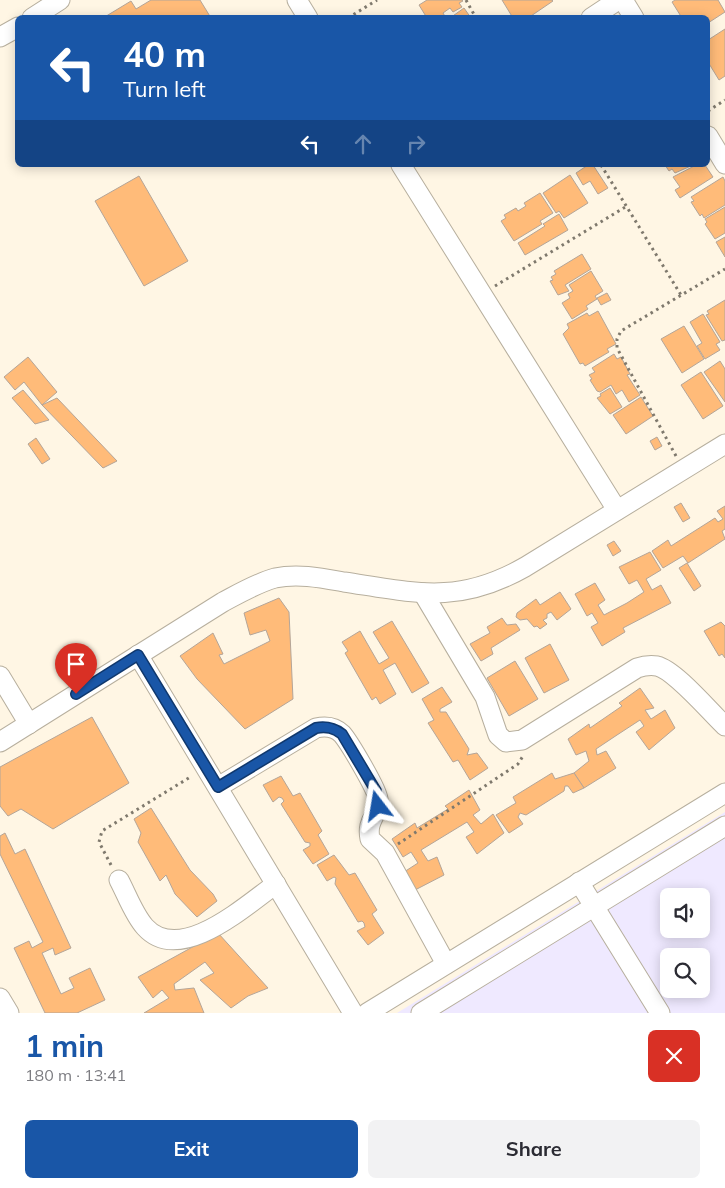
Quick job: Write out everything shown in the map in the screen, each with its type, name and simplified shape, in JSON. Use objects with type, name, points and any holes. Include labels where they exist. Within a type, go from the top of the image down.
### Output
[{"type":"street","points":[[297,0],[306,15]]},
{"type":"street","points":[[596,15],[618,0]]},
{"type":"street","points":[[623,0],[632,15]]},
{"type":"street","points":[[36,15],[52,2]]},
{"type":"street","points":[[0,38],[15,29]]},
{"type":"street","points":[[710,139],[725,164]]},
{"type":"street","points":[[402,167],[617,510]]},
{"type":"street","points":[[0,742],[223,602],[251,587],[276,578],[305,576],[424,593],[450,593],[476,589],[502,580],[725,444]]},
{"type":"street","points":[[424,593],[485,697],[498,735],[511,743],[522,740],[637,668],[646,666],[656,666],[673,675],[725,726]]},
{"type":"street","points":[[138,655],[353,1013]]},
{"type":"street","points":[[0,676],[29,724]]},
{"type":"street","points":[[218,787],[316,728],[323,726],[342,734],[376,791],[378,806],[369,822],[368,831],[370,839],[385,853],[446,964]]},
{"type":"street","points":[[367,1013],[725,793]]},
{"type":"street","points":[[421,1013],[725,826]]},
{"type":"street","points":[[119,880],[146,928],[161,937],[178,940],[196,937],[213,928],[276,884]]},
{"type":"street","points":[[579,882],[660,1013]]},
{"type":"street","points":[[0,998],[10,1013]]},
{"type":"path","points":[[353,15],[377,0]]},
{"type":"path","points":[[466,0],[474,15]]},
{"type":"path","points":[[710,110],[725,100]]},
{"type":"path","points":[[602,167],[682,295]]},
{"type":"path","points":[[481,294],[627,206]]},
{"type":"path","points":[[684,470],[617,348],[617,340],[621,331],[725,269]]},
{"type":"path","points":[[385,853],[518,764],[524,755],[522,740]]},
{"type":"path","points":[[119,880],[101,847],[100,836],[102,831],[206,768]]},
{"type":"shaded area","points":[[725,812],[725,1013],[397,1013]]},
{"type":"building","points":[[151,0],[200,0],[209,15],[108,15],[131,1],[136,9]]},
{"type":"building","points":[[427,0],[463,1],[459,3],[462,7],[453,12],[450,8],[443,13],[444,15],[425,15],[419,5]]},
{"type":"building","points":[[502,0],[553,1],[532,15],[511,15]]},
{"type":"building","points":[[675,0],[718,0],[725,12],[710,22],[710,15],[680,15],[672,2]]},
{"type":"building","points":[[464,8],[469,15],[454,15]]},
{"type":"building","points":[[725,29],[725,76],[719,80],[710,65],[710,39]]},
{"type":"building","points":[[585,167],[594,167],[608,188],[598,194],[590,181],[583,185],[576,173]]},
{"type":"building","points":[[666,167],[688,167],[675,173],[672,169],[669,171]]},
{"type":"building","points":[[692,167],[706,167],[713,177],[680,198],[675,190],[680,187],[673,177]]},
{"type":"building","points":[[570,175],[588,203],[564,218],[559,211],[556,213],[543,193]]},
{"type":"building","points":[[139,176],[188,261],[144,286],[95,201]]},
{"type":"building","points":[[723,177],[725,181],[725,205],[704,218],[702,214],[700,216],[691,202],[694,201],[691,197]]},
{"type":"building","points":[[540,193],[553,213],[540,221],[542,224],[514,241],[501,221],[506,218],[504,215],[516,208],[518,211],[526,206],[524,203]]},
{"type":"building","points":[[725,207],[725,233],[715,239],[705,224],[707,222],[705,219]]},
{"type":"building","points":[[559,214],[568,230],[525,255],[518,243],[545,226],[543,224]]},
{"type":"building","points":[[725,237],[725,257],[716,242]]},
{"type":"building","points":[[582,254],[591,269],[565,285],[569,291],[558,295],[550,281],[553,280],[551,277],[556,274],[554,271]]},
{"type":"building","points":[[591,271],[603,291],[595,296],[597,299],[586,306],[588,309],[572,319],[562,303],[570,298],[568,294],[573,291],[569,285]]},
{"type":"building","points":[[607,293],[611,300],[601,305],[597,298]]},
{"type":"building","points":[[725,300],[725,340],[722,341],[706,315],[709,314],[707,311]]},
{"type":"building","points":[[598,311],[616,344],[607,349],[609,352],[585,366],[583,363],[580,364],[563,334],[569,328],[567,324],[587,313],[589,316]]},
{"type":"building","points":[[703,314],[720,342],[716,344],[720,350],[705,359],[697,346],[702,343],[690,322]]},
{"type":"building","points":[[684,326],[704,359],[682,373],[661,339]]},
{"type":"building","points":[[614,354],[617,359],[621,357],[630,374],[627,375],[640,395],[629,402],[622,390],[616,394],[611,385],[600,392],[597,391],[590,380],[592,379],[589,375],[595,372],[592,368]]},
{"type":"building","points":[[28,357],[57,392],[42,405],[24,382],[15,390],[4,377]]},
{"type":"building","points":[[720,361],[725,369],[725,402],[704,372]]},
{"type":"building","points":[[701,372],[723,406],[703,419],[681,385]]},
{"type":"building","points":[[610,388],[622,407],[610,414],[597,398]]},
{"type":"building","points":[[23,390],[49,420],[35,424],[12,398]]},
{"type":"building","points":[[641,397],[653,416],[626,434],[613,415]]},
{"type":"building","points":[[57,398],[117,461],[103,468],[42,405]]},
{"type":"building","points":[[657,437],[662,446],[655,450],[650,441]]},
{"type":"building","points":[[36,438],[50,459],[42,464],[28,444]]},
{"type":"building","points":[[681,503],[690,518],[683,522],[674,507]]},
{"type":"building","points":[[725,506],[725,529],[722,531],[725,539],[688,563],[683,556],[663,568],[652,551],[668,540],[671,546],[715,518],[718,522],[723,519],[717,511]]},
{"type":"building","points":[[614,541],[621,551],[613,556],[607,545]]},
{"type":"building","points":[[650,552],[661,570],[646,579],[652,590],[661,585],[671,603],[623,628],[625,632],[602,646],[591,627],[598,623],[592,613],[587,616],[575,594],[595,583],[605,600],[598,605],[604,615],[627,603],[644,592],[637,580],[629,584],[619,567]]},
{"type":"building","points":[[687,563],[701,586],[694,591],[679,568]]},
{"type":"building","points":[[560,592],[571,609],[557,620],[551,612],[547,614],[547,618],[543,620],[547,624],[540,629],[537,626],[534,627],[527,619],[520,620],[516,617],[517,613],[536,599],[540,605]]},
{"type":"building","points":[[279,598],[289,612],[293,699],[245,729],[197,679],[180,656],[213,633],[223,654],[219,655],[224,664],[270,641],[266,630],[250,635],[244,613]]},
{"type":"building","points":[[502,618],[507,625],[516,624],[520,630],[491,648],[493,654],[481,661],[470,644],[490,633],[487,627]]},
{"type":"building","points":[[392,621],[429,683],[412,693],[395,663],[383,670],[396,694],[380,704],[376,697],[372,700],[345,653],[348,651],[342,642],[360,631],[379,664],[389,658],[373,632]]},
{"type":"building","points":[[721,622],[725,626],[725,658],[722,654],[719,656],[704,631]]},
{"type":"building","points":[[550,644],[569,680],[544,693],[525,658]]},
{"type":"building","points":[[515,661],[538,699],[509,716],[487,678]]},
{"type":"building","points":[[442,687],[452,702],[440,709],[440,712],[446,712],[469,749],[467,755],[477,753],[488,768],[470,780],[458,760],[453,762],[428,723],[434,720],[422,699]]},
{"type":"building","points":[[640,688],[654,708],[645,710],[651,719],[665,710],[675,728],[649,750],[636,732],[644,726],[640,720],[617,735],[596,749],[597,755],[606,751],[616,768],[584,788],[574,773],[589,761],[586,751],[576,755],[568,739],[589,724],[590,728],[622,706],[619,703]]},
{"type":"building","points":[[92,717],[129,783],[53,829],[21,809],[8,816],[0,806],[0,767]]},
{"type":"building","points":[[552,773],[555,779],[574,773],[584,788],[573,793],[568,786],[565,786],[564,791],[526,815],[520,813],[518,817],[523,824],[509,833],[496,815],[516,803],[513,797]]},
{"type":"building","points":[[281,776],[293,796],[300,793],[322,831],[318,835],[329,854],[313,864],[303,850],[310,846],[310,843],[305,842],[281,804],[284,801],[279,797],[273,802],[263,785]]},
{"type":"building","points":[[469,790],[480,810],[473,815],[481,824],[493,814],[504,833],[477,854],[466,837],[474,832],[467,822],[421,850],[428,861],[437,857],[444,875],[415,890],[404,872],[418,863],[411,852],[403,857],[392,839],[415,823],[417,828],[448,809],[445,806]]},
{"type":"building","points":[[151,808],[190,870],[213,894],[217,901],[197,917],[175,894],[166,875],[160,881],[138,842],[141,833],[134,819]]},
{"type":"building","points":[[5,833],[15,854],[25,849],[71,948],[55,955],[53,948],[42,953],[61,994],[74,988],[69,978],[90,968],[105,1000],[77,1013],[45,1013],[14,948],[29,941],[32,948],[43,942],[0,854],[0,836]]},
{"type":"building","points":[[334,855],[349,875],[355,873],[377,910],[372,914],[384,933],[368,945],[357,931],[365,927],[364,923],[362,921],[358,922],[335,884],[336,878],[334,877],[327,881],[317,865]]},
{"type":"building","points":[[218,933],[268,988],[248,996],[231,1008],[200,980],[214,973],[205,962],[174,984],[175,990],[194,988],[204,1013],[144,1013],[169,998],[162,990],[153,998],[138,977]]},
{"type":"route","points":[[76,694],[138,655],[218,787],[316,728],[323,726],[330,727],[342,734],[376,791],[378,806]]}]
